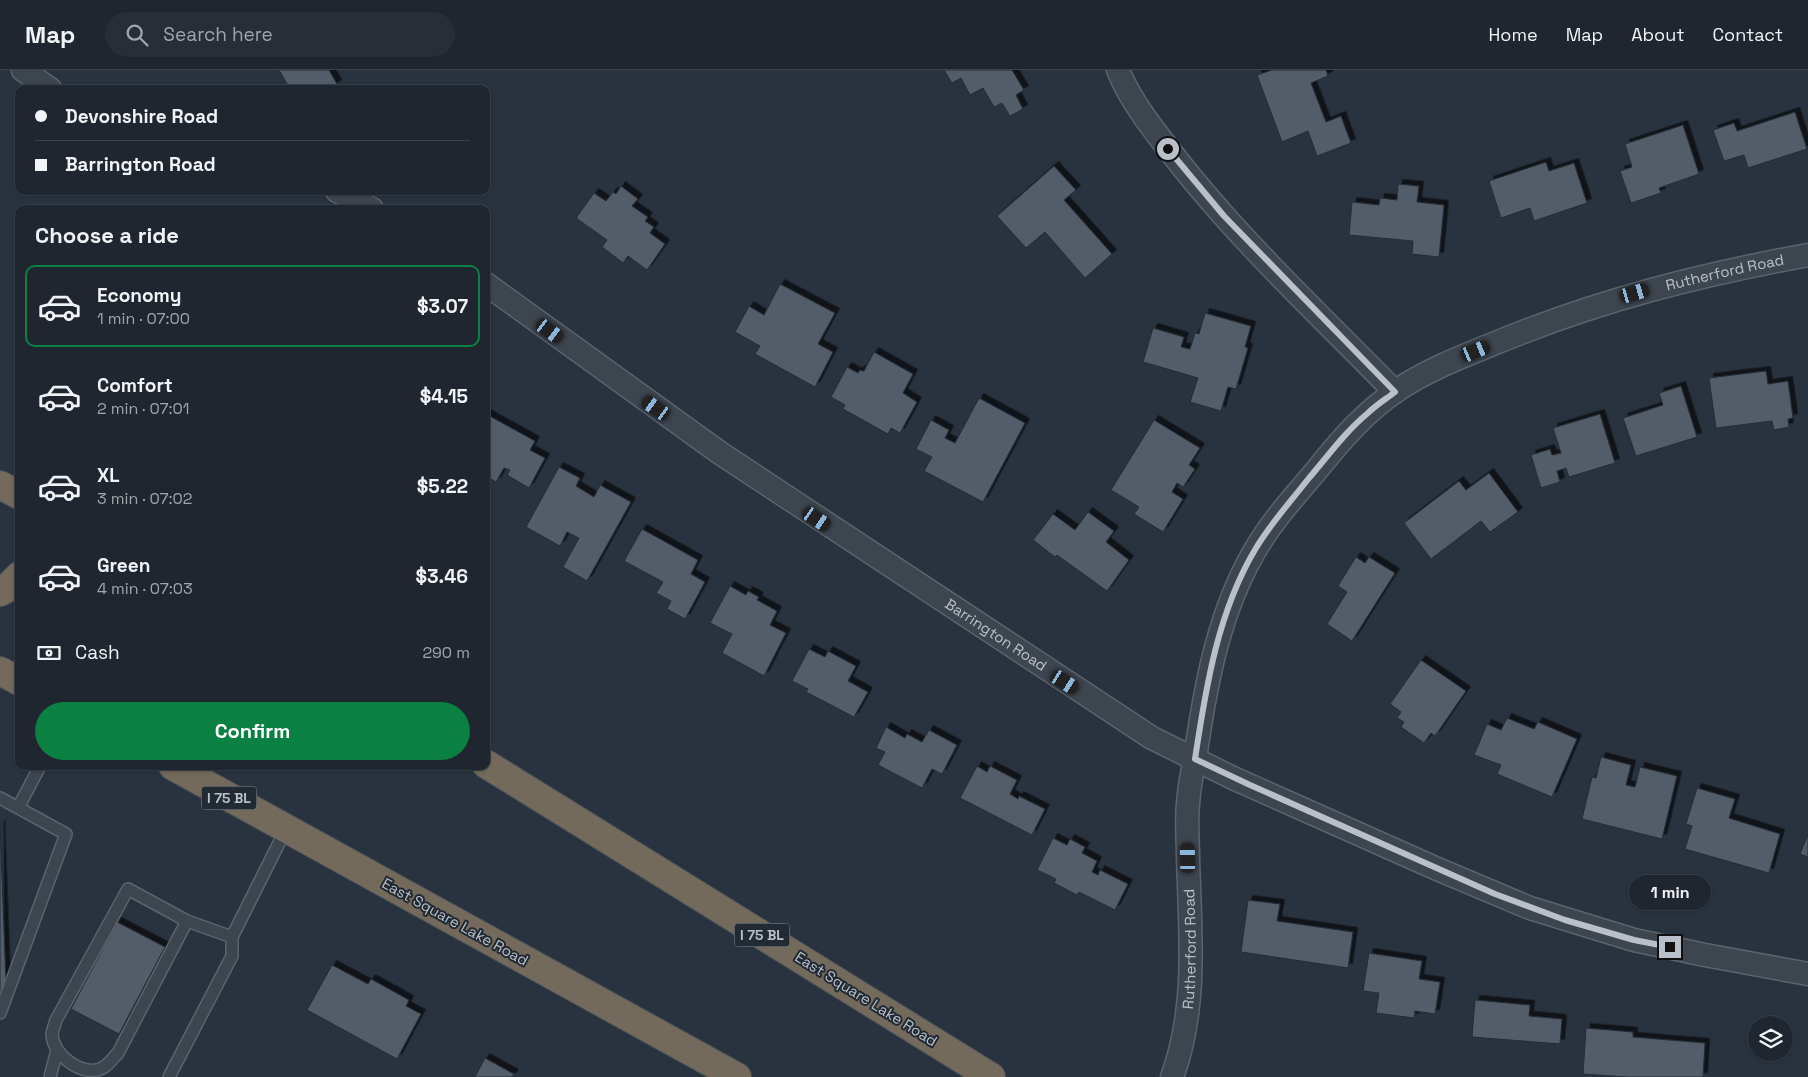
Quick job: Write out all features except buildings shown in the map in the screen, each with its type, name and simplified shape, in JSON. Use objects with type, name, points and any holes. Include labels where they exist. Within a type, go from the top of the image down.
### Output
[{"type":"highway","points":[[0,484],[15,493]]},
{"type":"highway","points":[[0,592],[15,579]]},
{"type":"highway","points":[[0,671],[15,679]]},
{"type":"highway","name":"East Square Lake Road","points":[[490,766],[991,1077]]},
{"type":"highway","name":"East Square Lake Road","points":[[179,770],[737,1077]]},
{"type":"street","points":[[24,70],[45,85]]},
{"type":"street","points":[[1118,70],[1149,124],[1194,182],[1265,260],[1395,392]]},
{"type":"street","points":[[345,195],[364,205]]},
{"type":"street","name":"Rutherford Road","points":[[1172,1077],[1182,1046],[1189,1007],[1190,947],[1187,806],[1203,707],[1216,647],[1234,591],[1256,549],[1279,514],[1344,436],[1368,412],[1395,392],[1442,365],[1546,322],[1599,304],[1707,274],[1808,255]]},
{"type":"street","name":"Barrington Road","points":[[490,287],[704,442],[801,508],[1152,738],[1233,778],[1530,908],[1634,940],[1808,974]]},
{"type":"lane","points":[[18,808],[38,770]]},
{"type":"lane","points":[[0,798],[66,834],[0,1013]]},
{"type":"lane","points":[[169,1077],[232,956],[232,937],[286,829]]},
{"type":"lane","points":[[187,921],[118,1053],[108,1064],[98,1070],[81,1069],[66,1061],[57,1050],[52,1035],[56,1020],[128,889],[187,921],[232,937]]},
{"type":"lane","points":[[50,1077],[57,1050]]},
{"type":"route","points":[[1168,149],[1188,175],[1265,260],[1395,392],[1368,412],[1344,436],[1279,514],[1245,568],[1225,615],[1216,647],[1201,716],[1195,759],[1418,861],[1530,908],[1634,940],[1670,947]]}]
